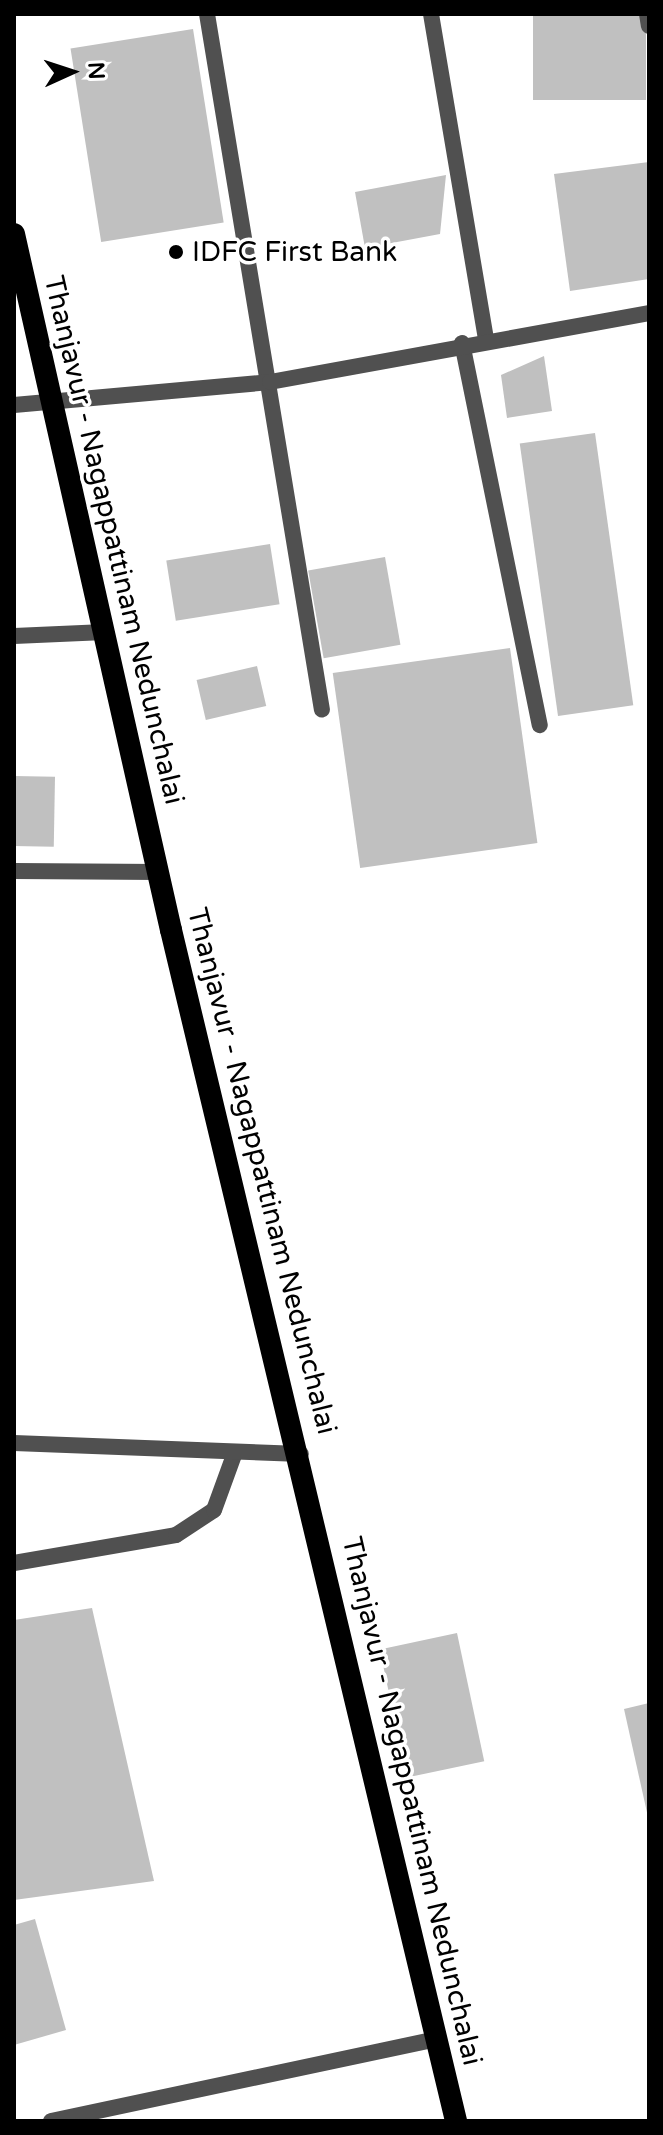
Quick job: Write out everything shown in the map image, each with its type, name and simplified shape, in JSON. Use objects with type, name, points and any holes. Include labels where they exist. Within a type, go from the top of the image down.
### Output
[{"type":"highway","name":"Thanjavur - Nagappattinam Nedunchalai","points":[[14,234],[159,872],[301,1454],[456,2121]]},
{"type":"street","points":[[207,14],[322,710]]},
{"type":"street","points":[[431,14],[486,338]]},
{"type":"street","points":[[647,14],[649,26]]},
{"type":"street","points":[[14,405],[51,405],[270,382],[486,338],[649,313]]},
{"type":"street","points":[[462,343],[540,725]]},
{"type":"street","points":[[14,636],[105,632]]},
{"type":"street","points":[[14,871],[159,872]]},
{"type":"street","points":[[14,1443],[234,1455],[301,1454]]},
{"type":"street","points":[[14,1563],[176,1535],[214,1510],[234,1455]]},
{"type":"street","points":[[51,2121],[437,2039]]},
{"type":"building","points":[[533,14],[646,14],[646,100],[533,100]]},
{"type":"building","points":[[193,29],[224,223],[101,242],[71,48]]},
{"type":"building","points":[[649,162],[649,279],[570,291],[554,174]]},
{"type":"building","points":[[446,175],[440,234],[365,248],[355,192]]},
{"type":"building","points":[[544,356],[552,411],[507,418],[501,375]]},
{"type":"building","points":[[595,433],[633,705],[558,716],[520,444]]},
{"type":"building","points":[[270,544],[280,604],[176,621],[166,560]]},
{"type":"building","points":[[385,557],[400,645],[324,658],[308,571]]},
{"type":"building","points":[[510,648],[537,843],[360,868],[333,673]]},
{"type":"building","points":[[257,666],[266,706],[206,720],[197,680]]},
{"type":"building","points":[[14,776],[55,777],[54,847],[14,846]]},
{"type":"building","points":[[92,1608],[154,1881],[14,1900],[14,1620]]},
{"type":"building","points":[[457,1633],[484,1761],[407,1778],[380,1649]]},
{"type":"building","points":[[649,1703],[649,1817],[648,1817],[624,1709]]},
{"type":"building","points":[[35,1919],[66,2030],[14,2045],[14,1925]]},
{"type":"place","name":"IDFC First Bank","points":[[176,252]]}]
